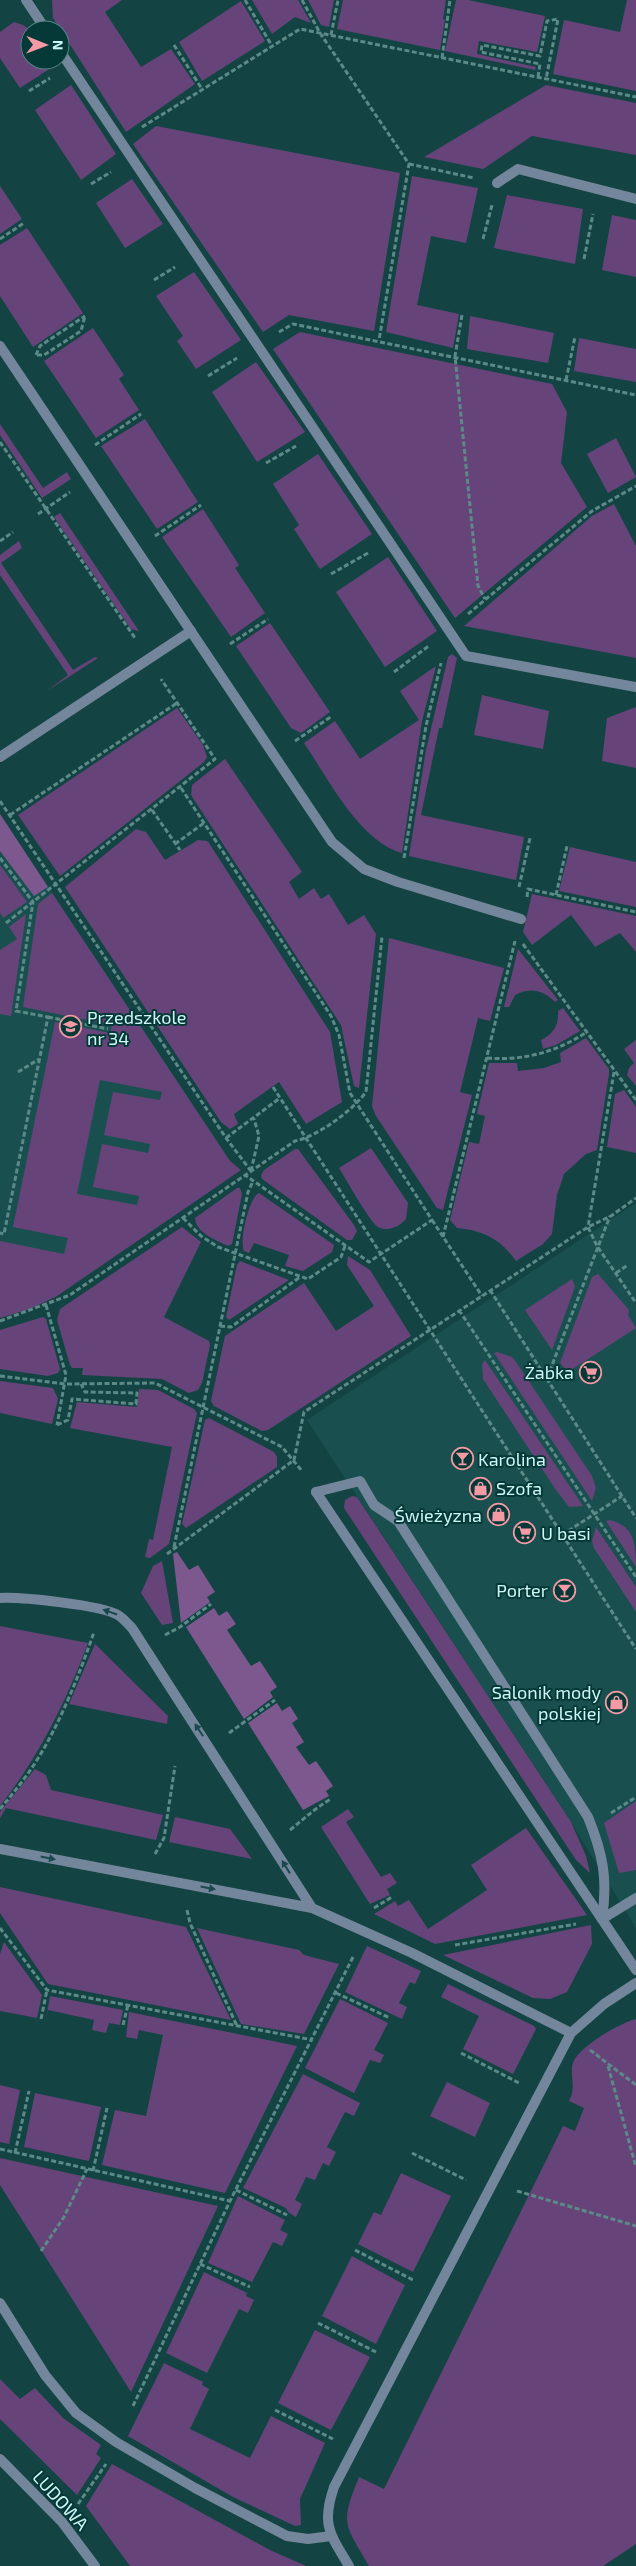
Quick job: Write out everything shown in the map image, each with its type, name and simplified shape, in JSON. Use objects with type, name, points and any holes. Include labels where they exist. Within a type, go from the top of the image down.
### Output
[{"type":"street","points":[[26,0],[39,20]]},
{"type":"street","points":[[70,66],[466,656],[636,687]]},
{"type":"street","points":[[497,183],[518,169],[636,199]]},
{"type":"street","points":[[0,346],[332,842],[364,869],[398,882],[521,919]]},
{"type":"street","points":[[0,757],[191,631]]},
{"type":"street","points":[[602,1919],[606,1893],[604,1867],[601,1850],[588,1817],[398,1521],[374,1505],[360,1481],[316,1492],[636,1970]]},
{"type":"street","points":[[0,1598],[15,1597],[101,1609],[118,1615],[132,1628],[312,1908]]},
{"type":"street","points":[[0,1849],[312,1908],[366,1932],[571,2033]]},
{"type":"street","points":[[602,1919],[636,1898]]},
{"type":"street","points":[[349,2566],[331,2536],[327,2521],[327,2507],[334,2487],[571,2033],[604,2004],[636,1983]]},
{"type":"street","points":[[0,2304],[45,2375],[70,2405],[76,2412],[116,2442],[195,2488],[287,2536],[308,2539],[331,2536]]},
{"type":"street","name":"LUDOWA","points":[[0,2459],[62,2522],[95,2566]]},
{"type":"path","points":[[245,0],[272,46]]},
{"type":"path","points":[[302,0],[320,33],[409,164],[497,183],[483,239]]},
{"type":"path","points":[[331,35],[338,0]]},
{"type":"path","points":[[442,58],[450,0]]},
{"type":"path","points":[[538,77],[540,64],[481,52],[482,45],[540,56],[547,21],[558,19],[546,79]]},
{"type":"path","points":[[151,121],[300,29],[636,97]]},
{"type":"path","points":[[174,45],[202,89]]},
{"type":"path","points":[[379,340],[409,164]]},
{"type":"path","points":[[584,259],[598,189]]},
{"type":"path","points":[[0,239],[24,223]]},
{"type":"path","points":[[462,315],[455,356],[478,586],[485,599]]},
{"type":"path","points":[[16,369],[36,354],[40,346],[85,316],[81,331],[44,355],[36,354]]},
{"type":"path","points":[[293,324],[379,340],[636,395]]},
{"type":"path","points":[[566,380],[575,337]]},
{"type":"path","points":[[208,376],[257,346]]},
{"type":"path","points":[[113,432],[141,414]]},
{"type":"path","points":[[266,463],[316,434]]},
{"type":"path","points":[[0,442],[134,639]]},
{"type":"path","points":[[464,616],[592,511],[636,486]]},
{"type":"path","points":[[177,521],[201,505]]},
{"type":"path","points":[[38,514],[45,510]]},
{"type":"path","points":[[0,541],[13,532]]},
{"type":"path","points":[[332,574],[388,541]]},
{"type":"path","points":[[234,642],[268,619]]},
{"type":"path","points":[[394,672],[448,631]]},
{"type":"path","points":[[404,862],[426,726],[442,663]]},
{"type":"path","points":[[6,923],[216,759],[161,679]]},
{"type":"path","points":[[10,815],[177,703]]},
{"type":"path","points":[[309,732],[332,716]]},
{"type":"path","points":[[181,788],[331,1016],[339,1035],[350,1093],[356,1105],[482,1296]]},
{"type":"path","points":[[0,801],[226,1138],[251,1171]]},
{"type":"path","points":[[152,810],[180,850]]},
{"type":"path","points":[[175,844],[204,823]]},
{"type":"path","points":[[518,887],[530,838]]},
{"type":"path","points":[[556,895],[567,846]]},
{"type":"path","points":[[0,858],[33,902],[16,1011],[108,1029]]},
{"type":"path","points":[[521,919],[528,889],[636,912]]},
{"type":"path","points":[[443,1237],[516,935],[636,1100]]},
{"type":"path","points":[[0,1321],[70,1295],[295,1141],[306,1139],[356,1105],[366,1092],[382,937]]},
{"type":"path","points":[[0,1233],[4,1234],[48,1017]]},
{"type":"path","points":[[487,1058],[511,1058],[543,1054],[559,1049],[587,1032]]},
{"type":"path","points":[[18,1072],[40,1058]]},
{"type":"path","points":[[614,1072],[588,1227],[597,1246],[636,1303]]},
{"type":"path","points":[[273,1087],[636,1648]]},
{"type":"path","points":[[226,1138],[280,1098]]},
{"type":"path","points":[[251,1171],[259,1136],[254,1118]]},
{"type":"path","points":[[245,1175],[369,1262],[432,1220]]},
{"type":"path","points":[[174,1548],[248,1192],[253,1181]]},
{"type":"path","points":[[167,1554],[294,1460],[304,1412],[490,1290],[588,1227],[611,1216],[636,1198]]},
{"type":"path","points":[[547,1378],[597,1246],[611,1216]]},
{"type":"path","points":[[182,1218],[209,1242],[236,1254],[308,1279],[341,1258],[345,1246]]},
{"type":"path","points":[[616,1274],[628,1265]]},
{"type":"path","points":[[220,1326],[231,1327],[300,1277]]},
{"type":"path","points":[[490,1290],[636,1518]]},
{"type":"path","points":[[46,1305],[66,1375],[58,1425],[68,1420],[72,1399],[136,1404],[136,1393],[85,1392],[81,1384]]},
{"type":"path","points":[[460,1310],[636,1577]]},
{"type":"path","points":[[0,1376],[65,1384],[155,1383],[282,1447],[294,1460],[316,1492]]},
{"type":"path","points":[[562,1535],[622,1496]]},
{"type":"path","points":[[180,1627],[211,1604]]},
{"type":"path","points":[[0,1809],[30,1772],[48,1739],[82,1666],[101,1609]]},
{"type":"path","points":[[244,1723],[275,1700]]},
{"type":"path","points":[[142,1876],[164,1838],[176,1766]]},
{"type":"path","points":[[307,1818],[312,1810],[331,1799]]},
{"type":"path","points":[[180,1883],[190,1923],[237,2026]]},
{"type":"path","points":[[368,1915],[372,1909],[392,1897]]},
{"type":"path","points":[[453,1946],[602,1919]]},
{"type":"path","points":[[1,1932],[47,1990],[313,2040]]},
{"type":"path","points":[[132,2406],[230,2201],[366,1932]]},
{"type":"path","points":[[41,2019],[47,1990]]},
{"type":"path","points":[[336,1993],[390,2018]]},
{"type":"path","points":[[123,2025],[128,2004]]},
{"type":"path","points":[[571,2033],[608,2066],[636,2085]]},
{"type":"path","points":[[461,2054],[539,2093]]},
{"type":"path","points":[[608,2066],[636,2167]]},
{"type":"path","points":[[16,2153],[29,2091]]},
{"type":"path","points":[[93,2171],[107,2108]]},
{"type":"path","points":[[0,2150],[230,2201]]},
{"type":"path","points":[[412,2153],[491,2187],[636,2226]]},
{"type":"path","points":[[41,2251],[64,2217],[88,2169]]},
{"type":"path","points":[[236,2190],[287,2215]]},
{"type":"path","points":[[355,2250],[436,2292]]},
{"type":"path","points":[[200,2264],[250,2287]]},
{"type":"path","points":[[318,2323],[399,2364]]},
{"type":"path","points":[[274,2410],[354,2449]]},
{"type":"path","points":[[78,2504],[107,2461]]},
{"type":"shaded area","points":[[52,0],[122,0],[105,12],[141,67],[171,49],[195,84],[126,132],[70,45],[70,20],[54,20]]},
{"type":"shaded area","points":[[252,0],[298,0],[311,23],[295,17],[272,34]]},
{"type":"shaded area","points":[[308,0],[334,0],[329,27],[321,25]]},
{"type":"shaded area","points":[[343,0],[446,0],[440,50],[337,29]]},
{"type":"shaded area","points":[[456,0],[468,0],[545,16],[537,52],[479,41],[477,54],[536,67],[535,70],[445,51]]},
{"type":"shaded area","points":[[627,0],[636,0],[636,91],[553,74],[564,20],[620,32]]},
{"type":"shaded area","points":[[241,1],[265,41],[202,81],[179,42]]},
{"type":"shaded area","points":[[14,22],[20,24],[20,70],[48,70],[20,88],[0,58],[0,32]]},
{"type":"shaded area","points":[[71,85],[116,154],[81,180],[35,110]]},
{"type":"shaded area","points":[[546,85],[636,103],[636,155],[532,136],[483,169],[424,157]]},
{"type":"shaded area","points":[[156,126],[400,173],[374,331],[289,315],[263,332],[133,144]]},
{"type":"shaded area","points":[[412,176],[478,188],[466,243],[431,236],[417,305],[459,314],[453,348],[386,332]]},
{"type":"shaded area","points":[[132,179],[163,224],[125,248],[96,203]]},
{"type":"shaded area","points":[[0,186],[22,219],[0,234]]},
{"type":"shaded area","points":[[507,195],[583,209],[575,264],[494,248]]},
{"type":"shaded area","points":[[612,215],[636,220],[636,277],[602,270]]},
{"type":"shaded area","points":[[27,228],[83,313],[33,347],[0,296],[0,245]]},
{"type":"shaded area","points":[[194,272],[241,340],[196,369],[177,341],[183,336],[156,296]]},
{"type":"shaded area","points":[[470,316],[554,333],[548,363],[467,349]]},
{"type":"shaded area","points":[[93,328],[124,375],[119,379],[139,410],[96,438],[44,361]]},
{"type":"shaded area","points":[[300,332],[552,384],[567,412],[561,463],[587,507],[455,618],[273,349]]},
{"type":"shaded area","points":[[579,338],[636,349],[636,382],[574,371]]},
{"type":"shaded area","points":[[256,362],[305,432],[257,462],[212,392]]},
{"type":"shaded area","points":[[145,419],[198,502],[157,529],[101,446]]},
{"type":"shaded area","points":[[0,424],[43,488],[67,472],[71,479],[42,498],[0,435]]},
{"type":"shaded area","points":[[616,438],[636,477],[608,493],[587,454]]},
{"type":"shaded area","points":[[318,454],[372,534],[320,569],[294,529],[299,525],[273,484]]},
{"type":"shaded area","points":[[614,504],[636,546],[636,658],[464,626],[592,516]]},
{"type":"shaded area","points":[[203,509],[239,565],[235,568],[265,613],[231,637],[162,537]]},
{"type":"shaded area","points":[[60,513],[139,631],[131,629],[54,517]]},
{"type":"shaded area","points":[[19,541],[22,548],[1,563],[73,670],[95,657],[98,658],[47,691],[68,675],[0,575],[0,555]]},
{"type":"shaded area","points":[[388,557],[437,631],[385,667],[336,592]]},
{"type":"shaded area","points":[[270,623],[330,712],[301,733],[291,728],[236,646]]},
{"type":"shaded area","points":[[452,654],[457,658],[442,728],[439,728],[421,815],[524,837],[516,880],[409,856],[426,750],[448,657]]},
{"type":"shaded area","points":[[436,666],[422,721],[402,853],[386,846],[372,836],[358,822],[334,790],[304,743],[335,721],[360,759],[419,720],[400,691]]},
{"type":"shaded area","points":[[482,695],[549,711],[543,749],[474,735]]},
{"type":"shaded area","points":[[636,707],[636,768],[602,761],[607,718]]},
{"type":"shaded area","points":[[177,708],[203,745],[207,757],[204,762],[60,876],[18,815]]},
{"type":"shaded area","points":[[225,759],[302,872],[289,882],[299,899],[314,888],[321,899],[329,894],[348,925],[364,915],[376,934],[359,1088],[354,1086],[341,1025],[191,795],[192,785]]},
{"type":"shaded area","name":"Przedszkole nr 34","points":[[0,814],[230,1161],[110,1245],[0,1283]]},
{"type":"shaded area","points":[[0,814],[48,887],[34,896],[0,851]]},
{"type":"shaded area","points":[[136,829],[146,832],[165,860],[198,840],[209,843],[330,1032],[342,1102],[306,1124],[279,1082],[234,1114],[238,1124],[230,1129],[221,1122],[65,887]]},
{"type":"shaded area","points":[[570,847],[636,862],[636,907],[559,891]]},
{"type":"shaded area","points":[[0,865],[27,902],[3,918],[0,913]]},
{"type":"shaded area","name":"Przedszkole nr 34","points":[[52,893],[230,1161],[241,1170],[57,1296],[30,1309],[0,1318],[0,1241],[64,1254],[68,1238],[13,1227],[55,1022],[110,1033],[112,1025],[23,1007],[38,904]],"holes":[[[100,1080],[162,1092],[160,1100],[113,1092],[104,1135],[150,1144],[148,1153],[102,1144],[93,1187],[139,1196],[137,1205],[77,1194]]]},
{"type":"shaded area","points":[[532,894],[636,916],[636,952],[620,933],[595,947],[571,915],[532,945],[523,932]]},
{"type":"shaded area","points":[[26,914],[11,1016],[0,1014],[0,950],[17,939],[9,927]]},
{"type":"shaded area","points":[[389,938],[504,968],[490,1021],[478,1018],[460,1092],[472,1095],[443,1210],[437,1208],[376,1116],[372,1106]]},
{"type":"shaded area","points":[[518,949],[558,1000],[555,1002],[541,992],[526,991],[515,995],[509,1007],[504,1007]]},
{"type":"shaded area","points":[[563,1008],[580,1031],[556,1045],[543,1049],[541,1040],[552,1032],[558,1020],[558,1011]]},
{"type":"shaded area","points":[[586,1038],[609,1069],[597,1150],[586,1154],[564,1174],[557,1195],[552,1234],[543,1244],[516,1261],[497,1241],[475,1231],[457,1228],[450,1220],[469,1142],[479,1144],[485,1116],[477,1114],[489,1063],[517,1063],[518,1071],[544,1068],[561,1062],[560,1053]]},
{"type":"shaded area","points":[[636,1040],[636,1086],[627,1075],[629,1068],[634,1063],[624,1049]]},
{"type":"shaded area","points":[[624,1090],[636,1107],[636,1153],[607,1147],[615,1094]]},
{"type":"shaded area","points":[[371,1148],[408,1203],[406,1219],[393,1228],[378,1227],[374,1223],[339,1168]]},
{"type":"shaded area","points":[[295,1149],[298,1149],[354,1225],[357,1231],[352,1240],[347,1240],[262,1179],[261,1175],[264,1170]]},
{"type":"shaded area","points":[[237,1188],[240,1188],[242,1194],[232,1244],[228,1246],[203,1232],[196,1223],[195,1218]]},
{"type":"shaded area","points":[[259,1193],[334,1245],[332,1252],[303,1271],[285,1266],[289,1255],[254,1243],[249,1253],[244,1251],[243,1239],[246,1220],[252,1202]]},
{"type":"shaded area","points":[[636,1203],[636,1928],[571,1822],[307,1420]]},
{"type":"shaded area","points":[[182,1227],[201,1242],[164,1317],[209,1341],[210,1345],[202,1383],[198,1390],[189,1393],[162,1379],[82,1375],[83,1368],[72,1368],[57,1320],[60,1309]]},
{"type":"shaded area","points":[[348,1256],[370,1270],[411,1336],[268,1430],[262,1431],[214,1406],[211,1401],[225,1336],[304,1283],[336,1331],[374,1306],[347,1265]]},
{"type":"shaded area","points":[[240,1261],[289,1280],[229,1320],[226,1317],[237,1265]]},
{"type":"shaded area","points":[[598,1274],[629,1310],[628,1315],[636,1328],[568,1372],[560,1363],[592,1277]]},
{"type":"shaded area","points":[[572,1279],[575,1287],[552,1350],[525,1310]]},
{"type":"shaded area","points":[[43,1317],[46,1319],[60,1369],[58,1373],[48,1376],[0,1369],[0,1330]]},
{"type":"shaded area","points":[[497,1352],[512,1357],[516,1362],[592,1476],[596,1488],[592,1501],[494,1353]]},
{"type":"shaded area","points":[[485,1360],[583,1506],[569,1507],[556,1490],[483,1379],[482,1364]]},
{"type":"shaded area","points":[[0,1381],[53,1388],[58,1399],[52,1424],[0,1413]]},
{"type":"shaded area","points":[[139,1389],[158,1390],[194,1409],[197,1413],[169,1544],[150,1558],[145,1557],[149,1539],[153,1540],[172,1447],[70,1428],[77,1402],[137,1407]]},
{"type":"shaded area","points":[[209,1418],[274,1452],[277,1457],[277,1467],[186,1528],[182,1524],[205,1420]]},
{"type":"shaded area","points":[[352,1496],[357,1497],[571,1822],[586,1856],[590,1873],[576,1860],[344,1508],[345,1500]]},
{"type":"shaded area","points":[[610,1520],[625,1527],[629,1532],[634,1544],[636,1567],[606,1521]]},
{"type":"shaded area","points":[[596,1527],[636,1587],[636,1612],[594,1548],[592,1541]]},
{"type":"shaded area","points":[[177,1552],[189,1570],[198,1565],[215,1592],[207,1597],[210,1602],[181,1623],[173,1554]]},
{"type":"shaded area","points":[[162,1561],[173,1623],[162,1625],[141,1593],[153,1566]]},
{"type":"shaded area","points":[[214,1608],[219,1616],[227,1611],[236,1624],[227,1630],[251,1666],[260,1661],[277,1687],[270,1692],[273,1697],[244,1719],[186,1627]]},
{"type":"shaded area","points":[[0,1626],[88,1643],[71,1686],[50,1728],[27,1768],[0,1806]]},
{"type":"shaded area","points":[[95,1644],[168,1716],[167,1724],[69,1704]]},
{"type":"shaded area","points":[[277,1703],[282,1711],[290,1706],[298,1719],[292,1723],[304,1742],[296,1747],[309,1765],[316,1761],[333,1786],[326,1791],[329,1796],[303,1810],[248,1723]]},
{"type":"shaded area","points":[[35,1769],[46,1775],[51,1790],[163,1815],[156,1840],[6,1808],[0,1818],[0,1812]]},
{"type":"shaded area","points":[[636,1801],[636,1870],[619,1873],[604,1823]]},
{"type":"shaded area","points":[[348,1809],[354,1817],[346,1822],[381,1877],[390,1873],[397,1883],[387,1889],[390,1895],[370,1904],[321,1827]]},
{"type":"shaded area","points":[[175,1817],[230,1829],[252,1859],[169,1842]]},
{"type":"shaded area","points":[[526,1828],[587,1915],[435,1944],[374,1914],[395,1901],[398,1906],[409,1900],[428,1929],[487,1890],[471,1865]]},
{"type":"shaded area","points":[[0,1887],[186,1927],[231,2020],[48,1984],[0,1913]]},
{"type":"shaded area","points":[[591,1925],[592,1944],[567,1992],[550,1999],[533,1998],[443,1955]]},
{"type":"shaded area","points":[[197,1928],[299,1950],[304,1955],[339,1964],[304,2034],[241,2024]]},
{"type":"shaded area","points":[[4,1942],[42,1995],[37,2018],[0,2011],[0,1954]]},
{"type":"shaded area","points":[[367,1946],[421,1971],[415,1984],[410,1982],[399,2003],[407,2007],[402,2019],[345,1992]]},
{"type":"shaded area","points":[[448,1984],[534,2026],[536,2029],[513,2074],[463,2049],[479,2016],[441,1997]]},
{"type":"shaded area","points":[[50,1996],[123,2010],[120,2025],[109,2023],[106,2033],[92,2030],[94,2020],[48,2010],[46,2020]]},
{"type":"shaded area","points":[[340,1999],[388,2023],[374,2050],[384,2055],[380,2063],[370,2060],[354,2093],[305,2068]]},
{"type":"shaded area","points":[[129,2012],[297,2046],[225,2193],[102,2165],[115,2110],[146,2116],[163,2035],[139,2030],[137,2039],[126,2037]]},
{"type":"shaded area","points":[[636,2019],[636,2544],[603,2566],[369,2566],[354,2541],[348,2523],[349,2505],[359,2477],[384,2489],[563,2126],[575,2131],[584,2108],[569,2101],[573,2086],[572,2068],[576,2057],[600,2036]]},
{"type":"shaded area","points":[[303,2074],[360,2103],[354,2116],[345,2112],[327,2147],[336,2152],[329,2166],[323,2163],[315,2180],[306,2177],[295,2200],[302,2204],[296,2217],[288,2212],[286,2208],[243,2188]]},
{"type":"shaded area","points":[[447,2082],[490,2103],[475,2137],[430,2116]]},
{"type":"shaded area","points":[[0,2085],[20,2090],[9,2144],[0,2142]]},
{"type":"shaded area","points":[[35,2093],[101,2107],[89,2161],[24,2147]]},
{"type":"shaded area","points":[[0,2158],[218,2206],[131,2392],[0,2185]]},
{"type":"shaded area","points":[[401,2173],[451,2196],[413,2272],[358,2244],[374,2212],[381,2215]]},
{"type":"shaded area","points":[[238,2196],[285,2220],[280,2230],[288,2234],[282,2246],[273,2242],[252,2282],[208,2263]]},
{"type":"shaded area","points":[[352,2256],[405,2285],[376,2344],[322,2316]]},
{"type":"shaded area","points":[[204,2272],[247,2293],[246,2296],[254,2300],[248,2313],[239,2309],[207,2373],[166,2353]]},
{"type":"shaded area","points":[[315,2330],[370,2357],[331,2430],[278,2403]]},
{"type":"shaded area","points":[[164,2363],[203,2382],[202,2385],[209,2389],[190,2429],[250,2458],[271,2416],[325,2443],[300,2499],[301,2525],[295,2526],[233,2497],[128,2436]]},
{"type":"shaded area","points":[[0,2379],[20,2399],[35,2388],[63,2418],[101,2445],[96,2454],[101,2458],[77,2495],[0,2419]]},
{"type":"shaded area","points":[[112,2464],[270,2550],[306,2566],[130,2566],[86,2506]]},
{"type":"place","name":"Przedszkole nr 34","points":[[71,1027]]},
{"type":"place","name":"Żabka","points":[[590,1372]]},
{"type":"place","name":"Karolina","points":[[462,1459]]},
{"type":"place","name":"Szofa","points":[[480,1488]]},
{"type":"place","name":"Świeżyzna","points":[[498,1515]]},
{"type":"place","name":"U basi","points":[[525,1533]]},
{"type":"place","name":"Porter","points":[[564,1590]]},
{"type":"place","name":"Salonik mody polskiej","points":[[617,1702]]}]
